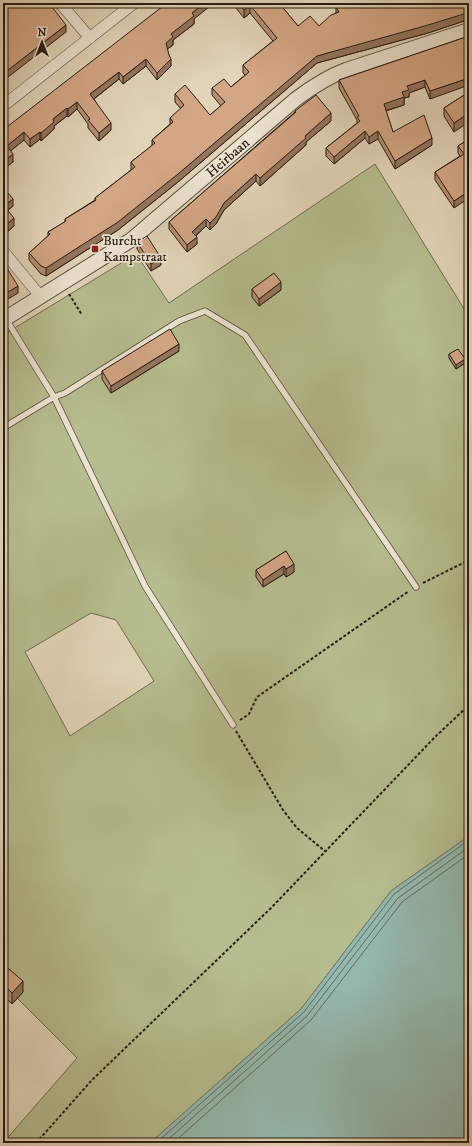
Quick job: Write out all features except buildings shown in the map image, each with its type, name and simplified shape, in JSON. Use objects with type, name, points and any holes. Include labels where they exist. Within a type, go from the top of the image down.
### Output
[{"type":"street","points":[[60,3],[90,38]]},
{"type":"street","points":[[3,106],[134,3]]},
{"type":"street","name":"Heirbaan","points":[[4,320],[131,240],[296,99],[329,76],[469,30]]},
{"type":"street","points":[[3,251],[41,297]]},
{"type":"lane","points":[[3,428],[54,397],[65,393],[179,321],[205,311],[245,335],[416,587]]},
{"type":"lane","points":[[4,320],[54,397],[145,586],[232,725]]},
{"type":"path","points":[[67,290],[82,315]]},
{"type":"path","points":[[326,852],[297,828],[283,810],[232,725],[249,714],[256,697],[416,587],[469,560]]},
{"type":"path","points":[[36,1143],[92,1080],[272,907],[435,738],[469,705]]},
{"type":"green space","points":[[375,164],[469,317],[469,836],[391,891],[301,1009],[150,1143],[3,1143],[77,1058],[3,984],[3,335],[136,254],[169,303]],"holes":[[[91,613],[116,620],[154,681],[70,736],[25,652]]]},
{"type":"water","points":[[469,836],[469,1143],[150,1143],[301,1009],[391,891]]},
{"type":"place","name":"Burcht Kampstraat","points":[[95,249]]}]
